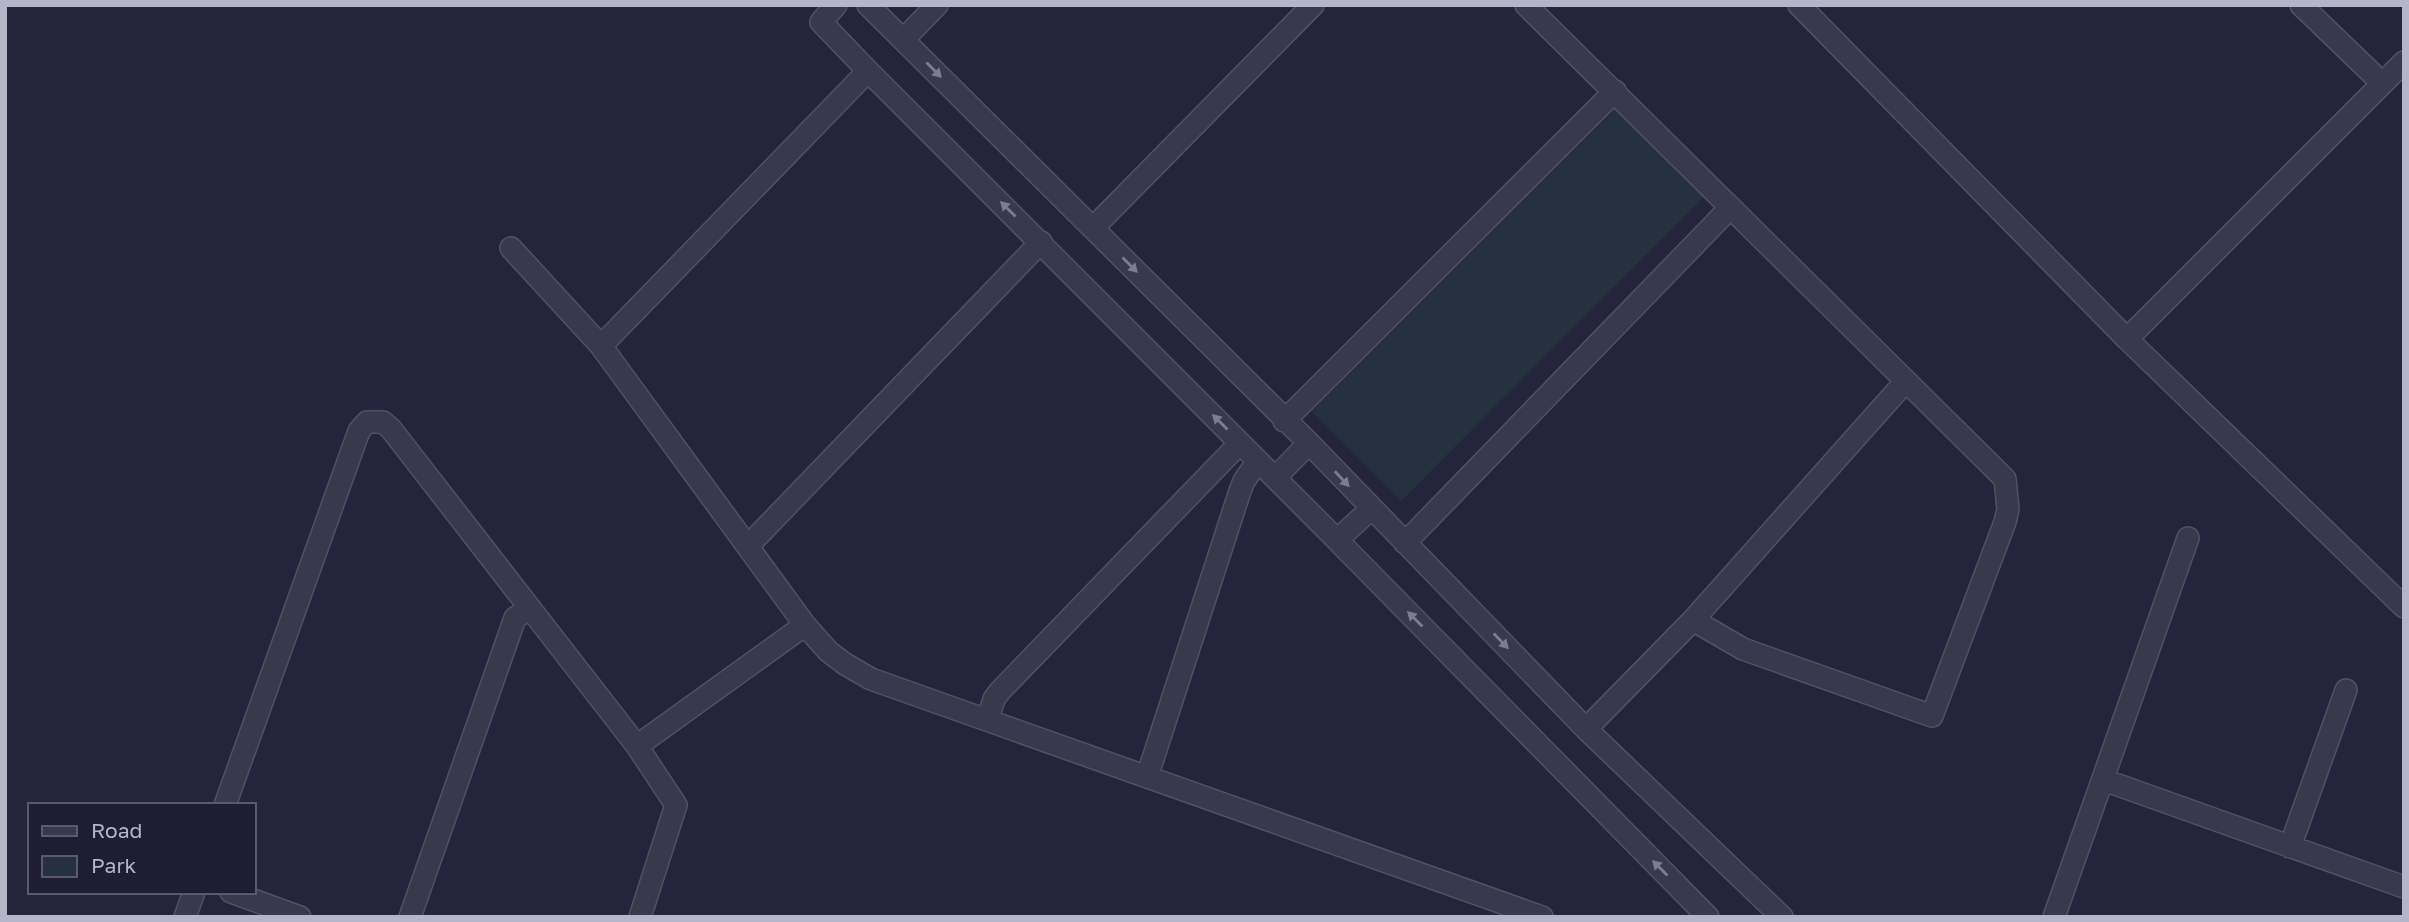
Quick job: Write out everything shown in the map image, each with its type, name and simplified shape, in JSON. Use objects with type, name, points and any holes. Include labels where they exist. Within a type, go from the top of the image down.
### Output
[{"type":"street","points":[[836,5],[821,22],[1708,917]]},
{"type":"street","points":[[868,5],[1309,443],[1586,729],[1782,917]]},
{"type":"street","points":[[903,40],[937,5]]},
{"type":"street","points":[[1093,229],[1313,5]]},
{"type":"street","points":[[1526,5],[2005,479],[2008,491],[2005,522],[1932,716],[1743,649],[1693,620]]},
{"type":"street","points":[[1799,5],[2127,338],[2404,607]]},
{"type":"street","points":[[2301,5],[2382,83]]},
{"type":"street","points":[[2127,338],[2404,62]]},
{"type":"street","points":[[601,346],[868,71]]},
{"type":"street","points":[[1284,421],[1615,91]]},
{"type":"street","points":[[1405,543],[1730,208]]},
{"type":"street","points":[[748,546],[1041,242]]},
{"type":"street","points":[[511,248],[601,346],[805,625],[828,651],[845,664],[871,679],[948,708],[988,719],[1542,917]]},
{"type":"street","points":[[1586,729],[1693,620],[1906,381]]},
{"type":"street","points":[[226,803],[359,431],[367,422],[383,422],[637,746],[676,805],[640,917]]},
{"type":"street","points":[[988,719],[994,699],[1000,691],[1241,443]]},
{"type":"street","points":[[1275,478],[1309,443]]},
{"type":"street","points":[[1147,777],[1240,491],[1258,461]]},
{"type":"street","points":[[1337,540],[1371,509]]},
{"type":"street","points":[[2054,917],[2188,538]]},
{"type":"street","points":[[410,917],[515,618],[530,608]]},
{"type":"street","points":[[637,746],[805,625]]},
{"type":"street","points":[[2290,847],[2346,690]]},
{"type":"street","points":[[2104,780],[2404,887]]},
{"type":"street","points":[[185,917],[193,894]]},
{"type":"street","points":[[237,894],[300,917]]},
{"type":"green space","points":[[1616,104],[1707,194],[1401,501],[1310,410]]}]
